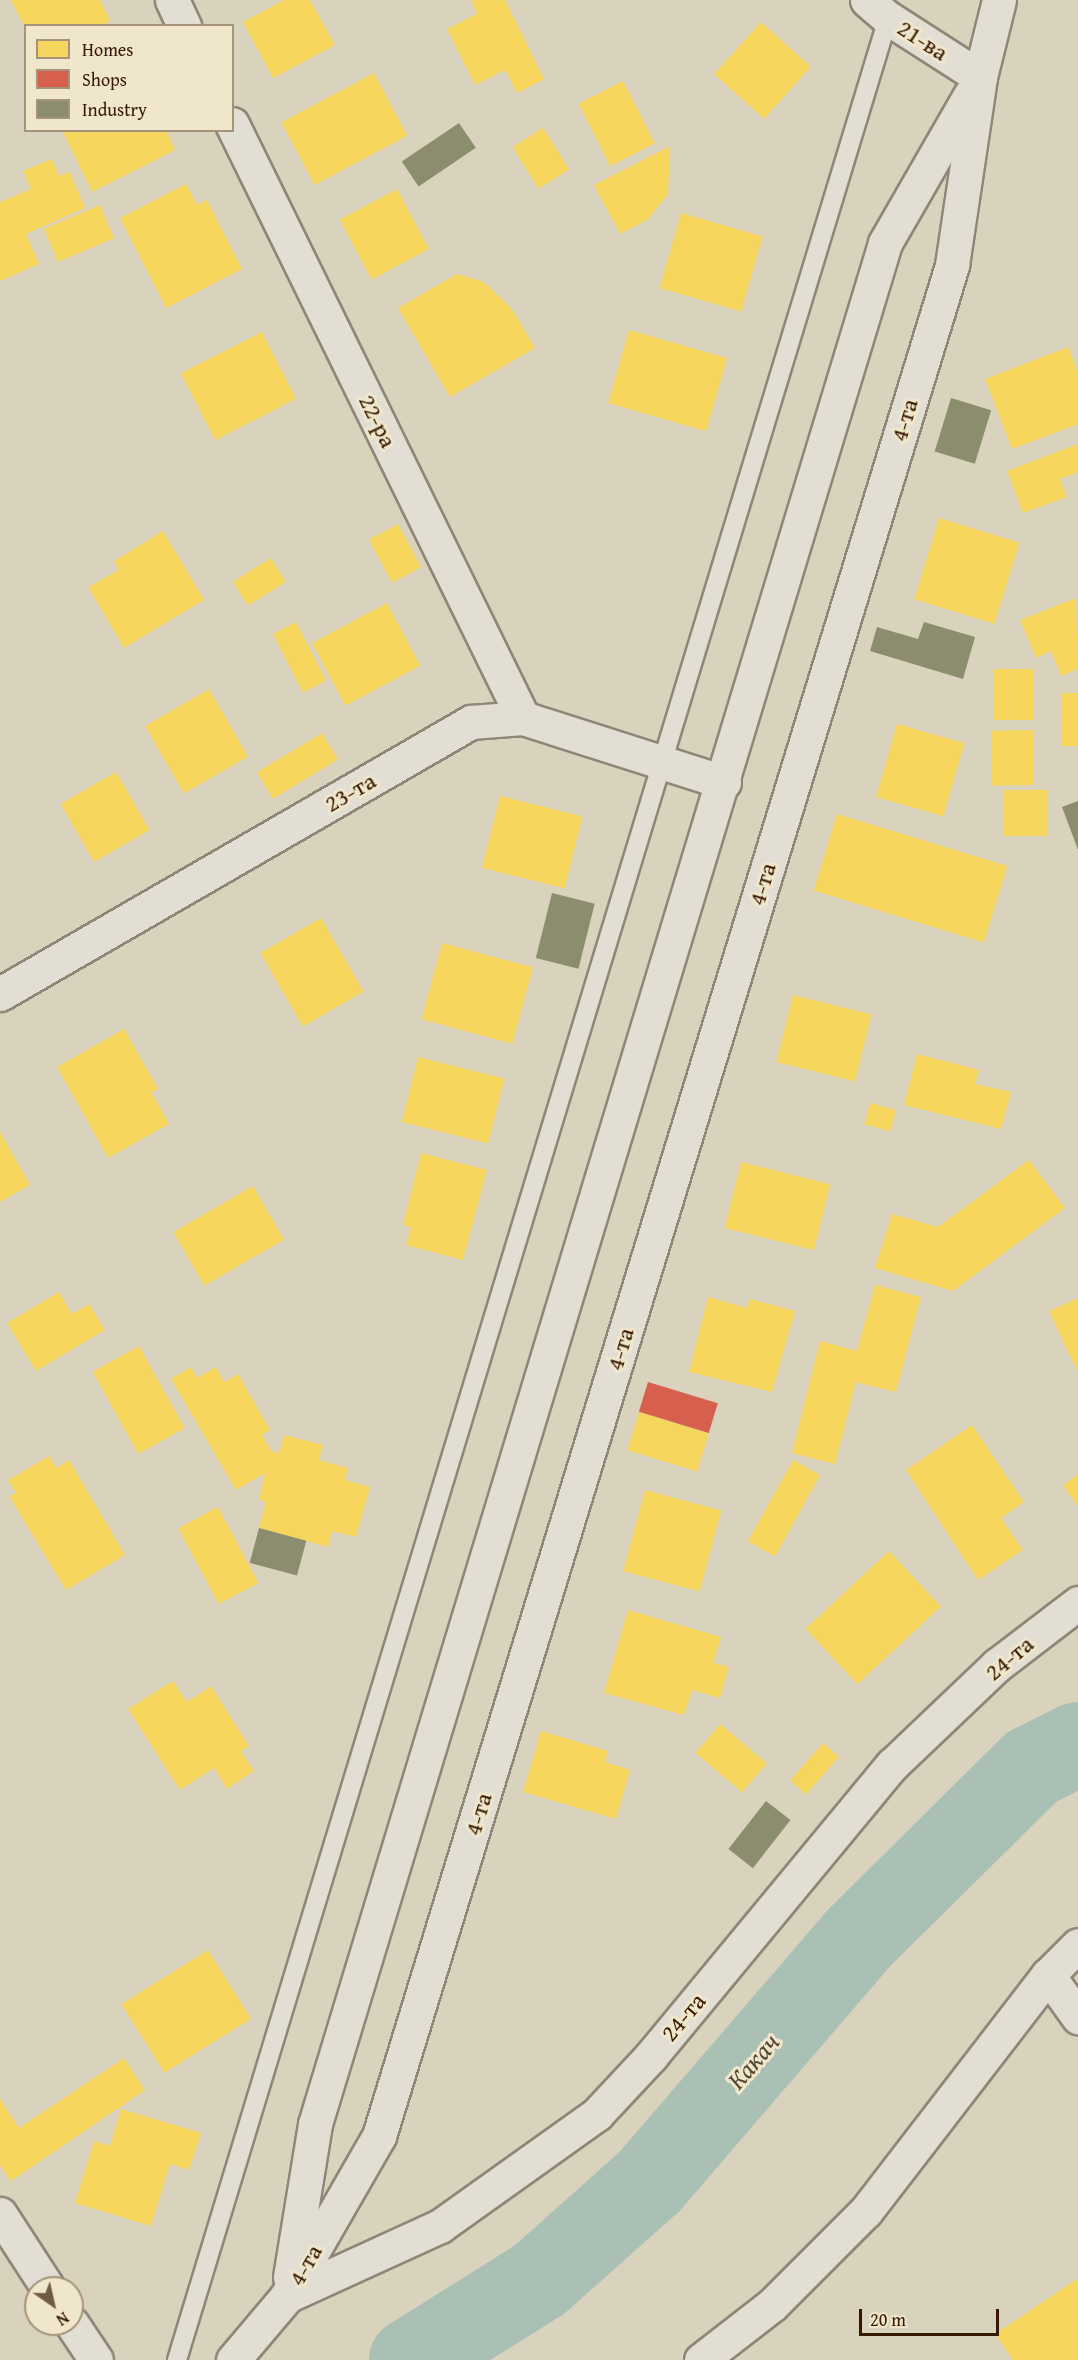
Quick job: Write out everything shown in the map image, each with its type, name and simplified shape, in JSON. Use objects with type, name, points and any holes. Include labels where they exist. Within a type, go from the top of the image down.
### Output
[{"type":"street","points":[[172,0],[183,24]]},
{"type":"street","name":"4-та","points":[[287,2296],[383,2125],[952,265],[980,77],[999,0]]},
{"type":"street","name":"21-ва","points":[[878,9],[980,77]]},
{"type":"street","name":"4-та","points":[[287,2296],[315,2124],[724,782],[885,243],[980,77]]},
{"type":"street","name":"22-ра","points":[[234,128],[523,717]]},
{"type":"street","name":"23-та","points":[[0,994],[471,722],[523,717],[660,764],[724,782]]},
{"type":"street","name":"24-та","points":[[233,2360],[287,2296],[440,2226],[597,2114],[651,2056],[892,1765],[997,1665],[1078,1603]]},
{"type":"street","points":[[701,2360],[772,2306],[866,2211],[1048,1975],[1078,1945]]},
{"type":"street","points":[[1048,1975],[1078,2017]]},
{"type":"street","points":[[0,2214],[40,2276]]},
{"type":"street","points":[[80,2336],[96,2360]]},
{"type":"lane","points":[[177,2360],[660,764],[878,9]]},
{"type":"building: Homes","points":[[11,0],[100,0],[110,21],[105,24],[24,24],[24,26]]},
{"type":"building: Homes","points":[[284,0],[310,0],[335,45],[273,78],[243,22]]},
{"type":"building: Homes","points":[[471,0],[505,0],[544,79],[517,93],[505,70],[475,85],[447,29],[477,14]]},
{"type":"building: Homes","points":[[761,22],[811,67],[764,119],[714,74]]},
{"type":"building: Homes","points":[[374,73],[407,136],[315,185],[281,122]]},
{"type":"building: Homes","points":[[623,81],[655,143],[610,166],[578,104]]},
{"type":"building: Homes","points":[[543,128],[569,170],[538,189],[512,147]]},
{"type":"building: Homes","points":[[63,132],[167,132],[175,150],[92,192]]},
{"type":"building: Homes","points":[[670,146],[668,195],[647,220],[620,234],[594,185]]},
{"type":"building: Homes","points":[[52,159],[59,176],[70,172],[85,208],[26,234],[39,264],[0,281],[0,202],[31,189],[23,171]]},
{"type":"building: Homes","points":[[186,184],[197,205],[207,200],[242,269],[166,308],[120,218]]},
{"type":"building: Homes","points":[[397,189],[429,249],[372,280],[340,220]]},
{"type":"building: Homes","points":[[100,205],[114,238],[58,262],[44,229]]},
{"type":"building: Homes","points":[[681,213],[763,236],[741,311],[660,288]]},
{"type":"building: Homes","points":[[457,274],[484,282],[512,309],[535,348],[450,397],[398,308]]},
{"type":"building: Homes","points":[[629,330],[727,358],[706,431],[608,403]]},
{"type":"building: Homes","points":[[262,332],[296,399],[215,440],[181,373]]},
{"type":"building: Homes","points":[[1068,347],[1078,372],[1078,424],[1012,449],[985,379]]},
{"type":"building: Homes","points":[[1078,444],[1078,472],[1060,479],[1067,497],[1023,513],[1007,471]]},
{"type":"building: Homes","points":[[939,518],[1019,543],[994,624],[914,599]]},
{"type":"building: Homes","points":[[398,524],[421,567],[392,583],[369,539]]},
{"type":"building: Homes","points":[[163,531],[204,600],[124,648],[88,587],[119,570],[114,561]]},
{"type":"building: Homes","points":[[271,558],[286,582],[248,606],[233,582]]},
{"type":"building: Homes","points":[[1076,598],[1078,669],[1061,676],[1051,651],[1036,658],[1020,620]]},
{"type":"building: Homes","points":[[387,603],[420,666],[345,706],[312,643]]},
{"type":"building: Homes","points":[[296,622],[326,681],[303,693],[273,634]]},
{"type":"building: Homes","points":[[994,669],[1034,669],[1034,720],[994,720]]},
{"type":"building: Homes","points":[[209,689],[248,757],[184,794],[145,726]]},
{"type":"building: Homes","points":[[1061,693],[1078,693],[1078,746],[1061,746]]},
{"type":"building: Homes","points":[[897,724],[964,743],[943,816],[876,797]]},
{"type":"building: Homes","points":[[1033,730],[1034,785],[992,786],[991,731]]},
{"type":"building: Homes","points":[[322,733],[338,760],[273,799],[257,772]]},
{"type":"building: Homes","points":[[116,772],[150,830],[94,862],[61,804]]},
{"type":"building: Homes","points":[[1004,790],[1048,790],[1048,836],[1004,836]]},
{"type":"building: Homes","points":[[500,796],[582,817],[565,888],[482,868]]},
{"type":"building: Homes","points":[[837,814],[1007,866],[984,943],[814,891]]},
{"type":"building: Homes","points":[[321,918],[364,992],[303,1027],[260,953]]},
{"type":"building: Homes","points":[[442,943],[533,967],[512,1044],[422,1019]]},
{"type":"building: Homes","points":[[793,995],[872,1015],[855,1082],[776,1062]]},
{"type":"building: Homes","points":[[124,1029],[158,1089],[151,1092],[169,1124],[108,1158],[57,1067]]},
{"type":"building: Homes","points":[[917,1054],[979,1070],[975,1084],[1011,1092],[1001,1129],[904,1105]]},
{"type":"building: Homes","points":[[418,1057],[504,1079],[488,1144],[402,1122]]},
{"type":"building: Homes","points":[[870,1103],[896,1110],[890,1131],[864,1124]]},
{"type":"building: Homes","points":[[0,1132],[30,1185],[0,1202]]},
{"type":"building: Homes","points":[[421,1153],[487,1170],[463,1260],[406,1245],[411,1228],[403,1225]]},
{"type":"building: Homes","points":[[1029,1160],[1065,1208],[953,1291],[875,1268],[892,1214],[938,1227]]},
{"type":"building: Homes","points":[[741,1162],[830,1184],[814,1250],[725,1228]]},
{"type":"building: Homes","points":[[253,1186],[284,1240],[204,1286],[173,1232]]},
{"type":"building: Homes","points":[[875,1285],[921,1297],[896,1392],[856,1382],[835,1464],[792,1453],[820,1341],[857,1351]]},
{"type":"building: Homes","points":[[59,1292],[72,1314],[89,1304],[105,1330],[36,1371],[7,1323]]},
{"type":"building: Homes","points":[[708,1297],[747,1308],[750,1299],[795,1311],[772,1392],[689,1372]]},
{"type":"building: Homes","points":[[1078,1298],[1078,1373],[1049,1311]]},
{"type":"building: Homes","points":[[139,1346],[185,1428],[138,1454],[93,1372]]},
{"type":"building: Homes","points":[[191,1367],[197,1378],[216,1367],[224,1382],[238,1374],[270,1430],[262,1435],[271,1451],[279,1453],[284,1435],[323,1445],[319,1460],[348,1468],[345,1480],[370,1487],[356,1537],[332,1531],[328,1547],[259,1528],[266,1502],[259,1500],[265,1473],[236,1490],[171,1379]]},
{"type":"building: Homes","points":[[639,1412],[709,1433],[697,1472],[627,1450]]},
{"type":"building: Homes","points":[[972,1425],[1024,1502],[1001,1518],[1023,1550],[978,1580],[906,1470]]},
{"type":"building: Homes","points":[[49,1456],[56,1468],[69,1460],[125,1555],[66,1590],[9,1496],[16,1493],[8,1480]]},
{"type":"building: Homes","points":[[793,1460],[820,1475],[775,1556],[748,1541]]},
{"type":"building: Homes","points":[[1078,1474],[1078,1507],[1063,1485]]},
{"type":"building: Homes","points":[[645,1490],[721,1510],[700,1592],[623,1571]]},
{"type":"building: Homes","points":[[218,1507],[258,1583],[219,1604],[178,1528]]},
{"type":"building: Homes","points":[[889,1551],[941,1607],[857,1684],[806,1629]]},
{"type":"building: Homes","points":[[628,1610],[721,1637],[713,1663],[729,1667],[720,1698],[692,1690],[684,1715],[604,1693]]},
{"type":"building: Homes","points":[[173,1681],[187,1702],[211,1686],[249,1746],[241,1751],[254,1771],[227,1789],[214,1768],[180,1790],[128,1709]]},
{"type":"building: Homes","points":[[720,1724],[767,1763],[742,1792],[696,1753]]},
{"type":"building: Homes","points":[[541,1731],[608,1751],[605,1762],[630,1770],[616,1819],[523,1792]]},
{"type":"building: Homes","points":[[823,1743],[839,1757],[806,1795],[790,1781]]},
{"type":"building: Homes","points":[[208,1950],[251,2019],[164,2073],[121,2004]]},
{"type":"building: Homes","points":[[124,2058],[145,2090],[11,2181],[0,2165],[0,2099],[19,2128]]},
{"type":"building: Homes","points":[[121,2109],[201,2133],[189,2170],[170,2164],[151,2226],[75,2203],[94,2141],[110,2146]]},
{"type":"building: Homes","points":[[1077,2279],[1077,2360],[1013,2360],[995,2334]]},
{"type":"building: Shops","points":[[648,1382],[718,1403],[709,1433],[639,1412]]},
{"type":"building: Industry","points":[[459,123],[476,148],[419,186],[402,162]]},
{"type":"building: Industry","points":[[951,398],[991,410],[975,464],[935,452]]},
{"type":"building: Industry","points":[[924,622],[975,637],[963,679],[870,651],[877,627],[918,639]]},
{"type":"building: Industry","points":[[1078,801],[1078,850],[1062,807]]},
{"type":"building: Industry","points":[[552,893],[595,904],[578,969],[536,958]]},
{"type":"building: Industry","points":[[259,1528],[306,1541],[297,1575],[250,1563]]},
{"type":"building: Industry","points":[[766,1801],[790,1820],[753,1868],[728,1849]]},
{"type":"waterway","name":"Какач","points":[[411,2360],[539,2280],[650,2181],[858,1939],[1032,1767],[1078,1744]]}]
